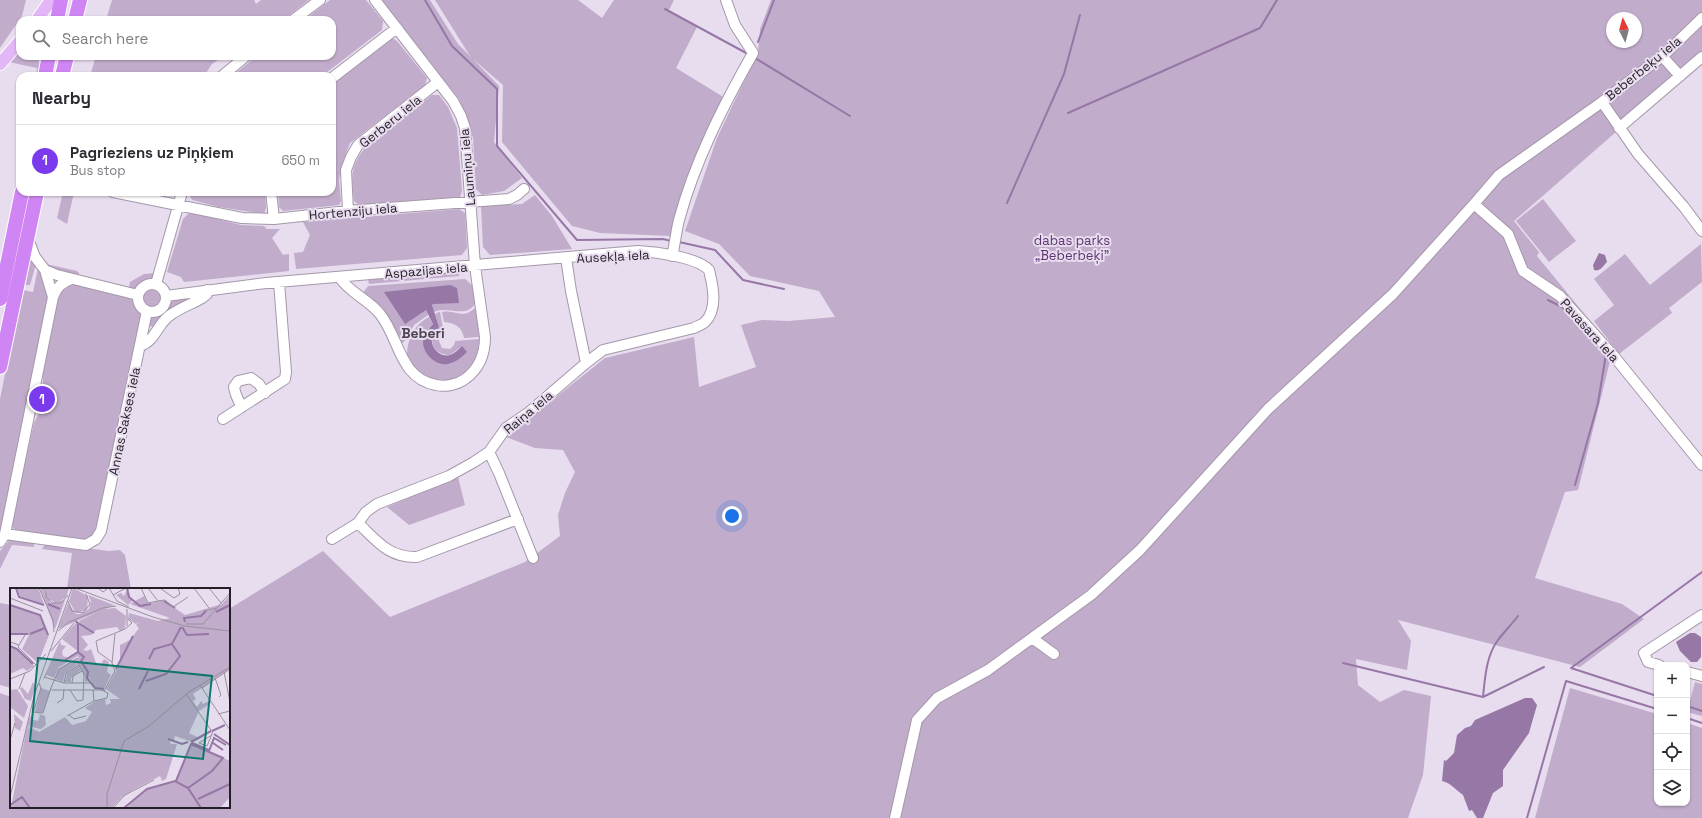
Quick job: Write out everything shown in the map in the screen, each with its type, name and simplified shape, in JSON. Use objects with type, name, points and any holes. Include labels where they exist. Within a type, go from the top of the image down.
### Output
[{"type":"highway","points":[[58,16],[61,0]]},
{"type":"highway","points":[[76,16],[80,0]]},
{"type":"highway","points":[[63,72],[66,60]]},
{"type":"highway","points":[[0,298],[21,196]]},
{"type":"highway","points":[[0,367],[36,196]]},
{"type":"main road","points":[[40,16],[51,0]]},
{"type":"main road","points":[[4,60],[16,46]]},
{"type":"main road","points":[[4,60],[16,52]]},
{"type":"street","points":[[298,16],[320,0]]},
{"type":"street","name":"Laumiņu iela","points":[[375,0],[438,82],[461,116],[465,128],[475,266]]},
{"type":"street","points":[[672,256],[682,213],[693,177],[712,131],[753,53],[735,25],[726,0]]},
{"type":"street","name":"Beberbeķu iela","points":[[894,818],[917,720],[936,698],[988,670],[1091,595],[1140,550],[1268,409],[1393,294],[1499,175],[1602,102],[1662,56],[1702,18]]},
{"type":"street","points":[[336,75],[397,28]]},
{"type":"street","points":[[1662,56],[1680,76]]},
{"type":"street","points":[[1619,128],[1702,57]]},
{"type":"street","points":[[227,72],[241,60]]},
{"type":"street","name":"Gerberu iela","points":[[348,211],[346,170],[358,145],[438,82]]},
{"type":"street","points":[[1602,102],[1638,154],[1684,206],[1702,231]]},
{"type":"street","name":"Hortenziju iela","points":[[133,196],[242,218],[274,219],[348,211],[509,199],[524,189]]},
{"type":"street","points":[[156,284],[181,196]]},
{"type":"street","points":[[271,196],[274,219]]},
{"type":"street","name":"Pavasara iela","points":[[1474,204],[1508,234],[1523,271],[1560,296],[1613,355],[1702,465]]},
{"type":"street","points":[[28,237],[36,257],[45,270],[53,297]]},
{"type":"street","name":"Ausekļa iela","points":[[475,266],[638,252],[672,256],[699,262],[709,270],[714,303],[710,315],[704,323],[694,328],[603,350],[586,363]]},
{"type":"street","points":[[566,258],[586,363]]},
{"type":"street","name":"Aspazijas iela","points":[[166,296],[279,282],[475,266],[485,337],[485,349],[482,357],[470,375],[456,384],[429,384],[417,378],[409,370],[391,331],[380,314],[372,305],[348,288],[340,278]]},
{"type":"street","points":[[45,270],[57,276],[138,295]]},
{"type":"street","points":[[2,538],[53,297],[57,287],[63,282],[71,279]]},
{"type":"street","points":[[223,419],[285,379],[286,372],[279,282]]},
{"type":"street","points":[[156,284],[165,291],[166,296],[163,307],[153,312],[147,311],[140,305],[138,295],[145,285],[156,284]]},
{"type":"street","points":[[140,346],[147,344],[163,321],[170,315],[202,298],[207,294],[207,290]]},
{"type":"street","name":"Annas Sakses iela","points":[[2,538],[86,545],[96,539],[101,531],[147,311]]},
{"type":"street","name":"Raiņa iela","points":[[332,539],[347,532],[376,504],[449,476],[489,452],[506,428],[528,413],[586,363]]},
{"type":"street","points":[[242,407],[235,395],[234,389],[238,381],[251,378],[259,384],[265,393]]},
{"type":"street","points":[[489,452],[499,472],[533,558]]},
{"type":"street","points":[[358,523],[387,550],[398,556],[417,557],[518,519]]},
{"type":"street","points":[[1654,664],[1648,662],[1644,653],[1702,614]]},
{"type":"street","points":[[1032,638],[1054,654]]},
{"type":"street","points":[[1690,673],[1702,676]]},
{"type":"green space","points":[[0,0],[26,0],[22,16],[16,16],[16,25],[0,48]]},
{"type":"green space","points":[[112,0],[254,0],[256,4],[261,0],[309,0],[288,16],[107,16]]},
{"type":"green space","points":[[330,0],[366,0],[383,21],[382,30],[327,72],[237,72],[252,60],[336,60],[336,16],[309,16]]},
{"type":"green space","points":[[382,0],[430,0],[458,44],[470,56],[435,0],[578,0],[602,18],[614,0],[674,0],[669,10],[697,27],[676,68],[725,98],[689,176],[670,236],[600,233],[572,226],[502,142],[503,85],[473,59],[499,86],[494,142],[522,178],[504,191],[482,195],[476,189],[473,138],[468,120],[459,99]]},
{"type":"green space","name":"dabas parks „Beberbeķi”","points":[[771,0],[1702,0],[1702,57],[1514,221],[1539,252],[1537,256],[1613,349],[1578,490],[1565,492],[1535,578],[1622,604],[1644,619],[1580,667],[1398,620],[1411,641],[1407,670],[1356,659],[1358,685],[1380,702],[1404,690],[1431,696],[1423,775],[1408,818],[0,818],[0,693],[10,697],[10,808],[230,808],[230,608],[323,551],[390,617],[525,562],[560,536],[558,515],[565,493],[575,472],[563,450],[535,448],[506,437],[605,358],[694,337],[699,387],[756,367],[741,325],[762,320],[788,321],[835,317],[819,291],[750,276],[719,244],[685,231],[717,138],[758,52],[760,29]]},
{"type":"green space","points":[[392,38],[397,41],[427,78],[425,85],[350,143],[342,164],[339,180],[341,201],[339,205],[283,211],[279,207],[278,196],[336,196],[336,82]]},
{"type":"green space","points":[[16,55],[16,60],[38,60],[40,72],[36,72],[37,68],[9,62],[13,56]]},
{"type":"green space","points":[[95,60],[218,60],[212,64],[207,72],[91,72]]},
{"type":"green space","points":[[432,95],[439,95],[448,107],[457,128],[462,191],[460,197],[359,205],[354,201],[352,180],[354,168],[359,156],[364,149]]},
{"type":"green space","points":[[535,195],[552,216],[572,249],[490,255],[483,247],[481,206],[522,204]]},
{"type":"green space","points":[[62,196],[73,196],[67,224],[57,218]]},
{"type":"green space","points":[[190,196],[265,196],[266,208],[264,214],[219,207],[192,200]]},
{"type":"green space","points":[[1543,199],[1576,241],[1549,262],[1516,221]]},
{"type":"green space","points":[[459,209],[465,213],[467,248],[462,255],[296,269],[294,253],[303,252],[310,235],[303,222]]},
{"type":"green space","points":[[190,212],[241,225],[264,226],[267,229],[280,229],[272,238],[283,255],[289,254],[289,271],[184,282],[181,277],[167,272],[183,219]]},
{"type":"green space","points":[[1701,244],[1702,282],[1669,308],[1672,313],[1619,354],[1594,321],[1614,305],[1594,279],[1625,254],[1650,285]]},
{"type":"green space","points":[[28,260],[33,260],[36,264],[30,285],[23,285]]},
{"type":"green space","points":[[46,264],[77,271],[79,273],[78,278],[55,272]]},
{"type":"green space","points":[[38,268],[43,275],[49,296],[0,534],[0,399],[22,290],[33,292]]},
{"type":"green space","points":[[460,271],[459,276],[369,284],[368,279]]},
{"type":"green space","points":[[156,273],[153,279],[144,281],[136,289],[129,288],[130,282],[144,274]]},
{"type":"green space","points":[[465,279],[473,286],[475,304],[466,311],[439,310],[434,312],[432,306],[450,285],[426,309],[428,315],[414,325],[407,339],[401,344],[390,322],[376,305],[363,293],[368,286]]},
{"type":"green space","points":[[70,283],[133,298],[142,314],[96,532],[91,537],[82,540],[18,531],[13,528],[11,523],[34,423],[40,411],[46,389],[43,387],[43,372],[59,291]]},
{"type":"green space","points":[[153,287],[161,290],[164,298],[161,306],[153,309],[145,306],[142,298],[145,290]]},
{"type":"green space","points":[[186,297],[188,303],[155,328],[148,325],[150,318],[166,310],[172,301]]},
{"type":"green space","points":[[476,307],[479,337],[464,338],[460,328],[451,323],[444,322],[442,312],[447,311],[463,314]]},
{"type":"green space","points":[[439,312],[444,334],[440,336],[439,341],[442,348],[450,349],[454,345],[455,341],[479,339],[475,359],[469,368],[453,379],[444,381],[433,380],[423,375],[414,367],[407,356],[408,344],[412,333],[419,324],[429,317],[433,324],[426,332],[423,344],[447,364],[462,346],[450,355],[440,353],[435,349],[432,339],[439,327],[435,314]]},
{"type":"green space","points":[[458,477],[465,505],[409,525],[387,507]]},
{"type":"green space","points":[[22,539],[34,541],[34,547],[12,545],[0,569],[0,551],[9,541]]},
{"type":"green space","points":[[46,543],[109,551],[120,550],[125,555],[131,588],[67,588],[72,553],[42,549]]},
{"type":"green space","points":[[0,603],[10,605],[10,688],[0,685]]},
{"type":"green space","points":[[1695,682],[1702,684],[1702,716],[1690,713],[1690,701]]},
{"type":"green space","points":[[1570,688],[1654,713],[1654,806],[1690,806],[1690,724],[1702,728],[1702,818],[1535,818]]},
{"type":"shaded area","points":[[1599,253],[1605,255],[1607,262],[1600,269],[1594,270],[1593,265]]},
{"type":"shaded area","points":[[450,285],[457,288],[459,303],[432,305],[439,327],[432,336],[433,345],[436,351],[446,356],[452,354],[462,346],[467,352],[456,361],[444,364],[436,362],[432,359],[424,348],[424,338],[433,324],[426,310],[405,324],[384,292]]},
{"type":"shaded area","points":[[1690,633],[1695,633],[1701,637],[1701,657],[1697,662],[1691,662],[1680,651],[1676,642]]},
{"type":"shaded area","points":[[1525,698],[1532,698],[1537,705],[1529,733],[1503,770],[1503,786],[1493,793],[1483,818],[1477,818],[1472,810],[1469,811],[1463,795],[1451,785],[1442,781],[1444,760],[1446,761],[1454,753],[1457,735],[1465,728],[1471,726],[1475,720]]},
{"type":"waterway","points":[[425,0],[452,46],[497,89],[497,146],[577,240],[663,239],[671,241]]},
{"type":"waterway","points":[[758,42],[774,0]]},
{"type":"waterway","points":[[1068,113],[1260,28],[1277,0]]},
{"type":"waterway","points":[[665,9],[748,54]]},
{"type":"waterway","points":[[1007,203],[1064,74],[1080,15]]},
{"type":"waterway","points":[[755,58],[850,116]]},
{"type":"waterway","points":[[679,242],[715,250],[743,280],[784,289]]},
{"type":"waterway","points":[[1548,300],[1562,307],[1572,317]]},
{"type":"waterway","points":[[1575,485],[1598,403],[1606,354]]},
{"type":"waterway","points":[[1571,668],[1702,572]]},
{"type":"waterway","points":[[1483,697],[1487,667],[1494,646],[1518,616]]},
{"type":"waterway","points":[[1343,663],[1483,697],[1544,667]]},
{"type":"waterway","points":[[1571,668],[1654,695]]},
{"type":"waterway","points":[[1527,818],[1566,681],[1654,708]]},
{"type":"waterway","points":[[1690,707],[1702,711]]},
{"type":"waterway","points":[[1690,719],[1702,723]]},
{"type":"place","name":"Pagrieziens uz Piņķiem","points":[[42,399]]},
{"type":"district","name":"Beberi","points":[[423,333]]}]
